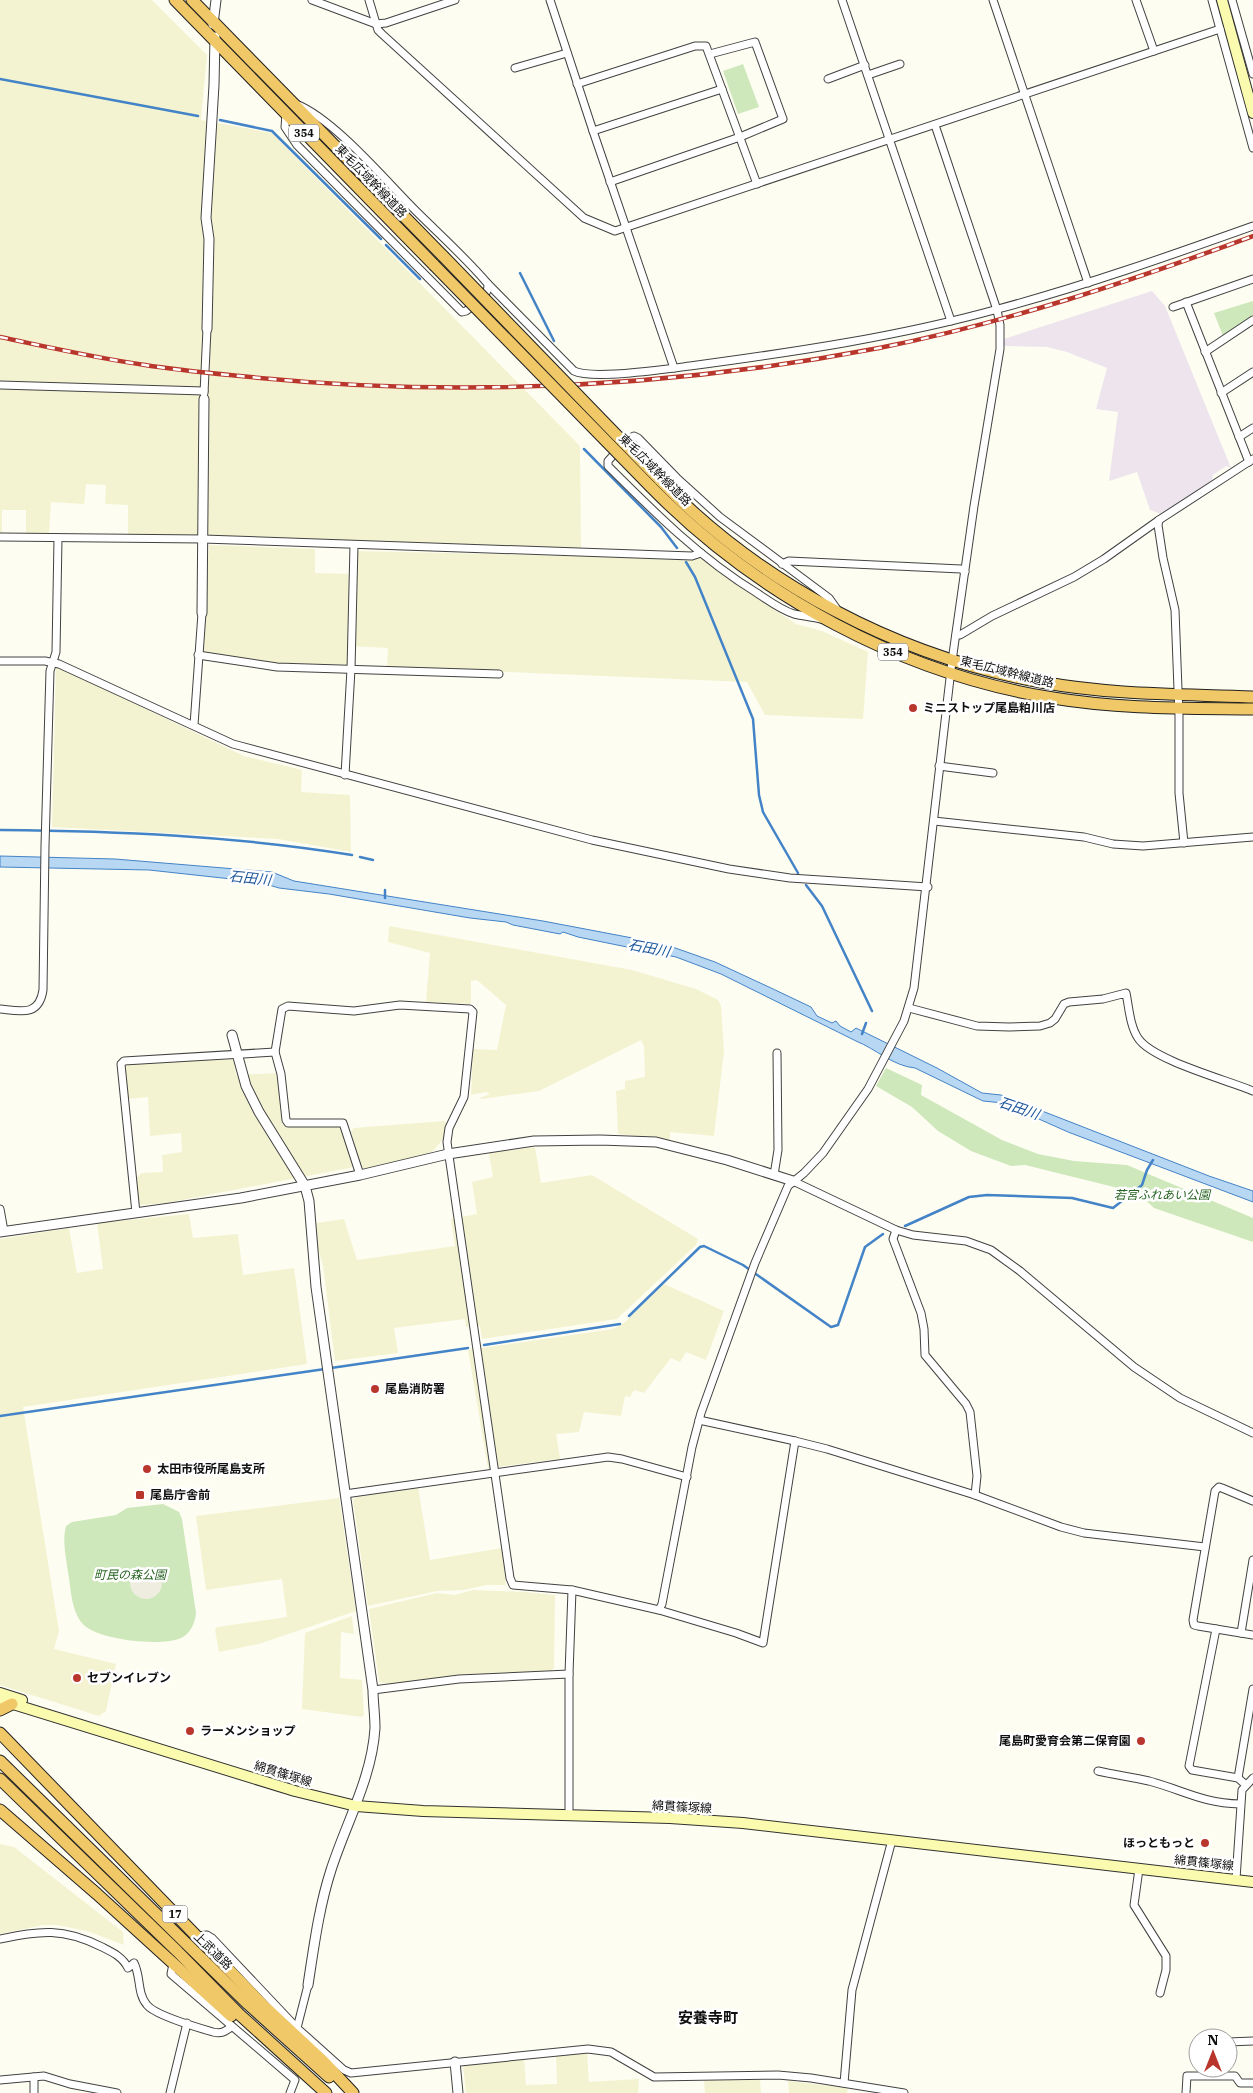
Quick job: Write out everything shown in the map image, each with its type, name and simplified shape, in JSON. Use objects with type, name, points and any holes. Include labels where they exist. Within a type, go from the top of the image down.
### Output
[{"type":"highway","name":"東毛広域幹線道路","points":[[175,0],[434,265],[655,483],[688,507],[758,564],[840,613],[890,638],[952,661],[1065,686],[1116,692],[1253,697]]},
{"type":"highway","name":"東毛広域幹線道路","points":[[192,0],[443,256],[717,547],[784,593],[828,620],[893,652],[951,673],[1004,688],[1052,698],[1105,704],[1253,709]]},
{"type":"highway","points":[[1178,694],[1187,702],[1215,702],[1238,708]]},
{"type":"highway","points":[[0,1710],[12,1704]]},
{"type":"highway","points":[[0,1724],[38,1771]]},
{"type":"highway","name":"17","points":[[0,1733],[266,2007],[324,2062],[353,2093]]},
{"type":"highway","name":"上武道路","points":[[0,1761],[248,2004],[347,2093]]},
{"type":"highway","name":"上武道路","points":[[0,1778],[240,2015],[323,2090]]},
{"type":"highway","name":"17","points":[[0,1810],[277,2055],[323,2090]]},
{"type":"main road","points":[[1222,0],[1253,113]]},
{"type":"main road","name":"綿貫篠塚線","points":[[0,1693],[100,1726],[117,1735]]},
{"type":"main road","name":"綿貫篠塚線","points":[[0,1700],[98,1732],[117,1735],[295,1791],[356,1806],[405,1810],[708,1821],[892,1840],[1253,1882]]},
{"type":"street","points":[[194,725],[202,613],[204,395],[209,239],[206,218],[214,85],[215,40],[213,20],[216,0]]},
{"type":"street","points":[[312,0],[376,24],[386,23],[455,0]]},
{"type":"street","points":[[369,0],[376,24],[382,34],[584,218],[614,231],[626,229],[1220,29]]},
{"type":"street","points":[[550,0],[674,368]]},
{"type":"street","points":[[842,0],[951,321]]},
{"type":"street","points":[[993,0],[1088,283]]},
{"type":"street","points":[[1136,0],[1154,51]]},
{"type":"street","points":[[1212,0],[1250,127],[1253,148]]},
{"type":"street","points":[[1232,0],[1251,60],[1253,74]]},
{"type":"street","points":[[610,182],[740,137],[783,119],[755,42],[710,54]]},
{"type":"street","points":[[577,84],[696,46],[706,46],[757,184]]},
{"type":"street","points":[[515,68],[567,53]]},
{"type":"street","points":[[868,75],[900,64]]},
{"type":"street","points":[[828,79],[865,65]]},
{"type":"street","points":[[593,131],[722,89]]},
{"type":"street","points":[[289,101],[314,113],[348,142],[578,373],[628,373],[815,349],[951,321],[997,310],[1088,283],[1253,226]]},
{"type":"street","points":[[286,114],[285,126],[297,145],[462,312],[466,311],[485,295],[488,291],[486,282]]},
{"type":"street","points":[[659,1610],[662,1604],[686,1476],[699,1420],[750,1276],[788,1186],[804,1173],[823,1153],[868,1089],[898,1033],[909,1008],[914,988],[928,887],[939,766],[952,661],[1000,349],[1000,325],[997,310],[935,125]]},
{"type":"street","points":[[1173,307],[1253,279]]},
{"type":"street","points":[[956,635],[960,635],[992,616],[1074,577],[1251,461],[1238,437],[1186,302]]},
{"type":"street","points":[[1205,352],[1253,320]]},
{"type":"street","points":[[1222,393],[1253,372]]},
{"type":"street","points":[[0,385],[204,395]]},
{"type":"street","points":[[1238,437],[1253,428]]},
{"type":"street","points":[[828,620],[794,614],[747,587],[701,553],[648,506],[608,466],[608,461],[628,439],[634,436],[638,438],[677,478],[720,517],[828,598],[840,613]]},
{"type":"street","points":[[1159,520],[1158,525],[1163,558],[1175,610],[1179,708],[1179,793],[1184,843]]},
{"type":"street","points":[[0,537],[202,540],[692,556],[701,553]]},
{"type":"street","points":[[0,1009],[29,1010],[41,1002],[44,983],[44,876],[50,671],[56,652],[58,538]]},
{"type":"street","points":[[345,775],[351,670],[354,545]]},
{"type":"street","points":[[782,564],[789,561],[961,569],[965,572]]},
{"type":"street","points":[[198,655],[277,667],[499,674]]},
{"type":"street","points":[[0,661],[53,662],[233,744],[345,775],[495,812],[592,840],[729,869],[790,878],[928,887]]},
{"type":"street","points":[[939,766],[993,773]]},
{"type":"street","points":[[934,821],[961,822],[1084,837],[1123,845],[1143,846],[1253,837]]},
{"type":"street","points":[[909,1008],[977,1026],[1040,1026],[1055,1019],[1064,1004],[1069,1002],[1103,999],[1126,993],[1133,1026],[1138,1039],[1148,1048],[1172,1060],[1253,1091]]},
{"type":"street","points":[[360,1174],[343,1123],[288,1123],[286,1120],[281,1074],[275,1052],[282,1009],[288,1006],[354,1011],[400,1005],[470,1009],[473,1012],[465,1091],[461,1105],[449,1128],[448,1154],[494,1472],[513,1585],[572,1590],[659,1610],[736,1633],[762,1643],[795,1441]]},
{"type":"street","points":[[232,1035],[246,1086],[259,1112],[305,1186],[311,1210],[316,1287],[372,1690],[375,1727],[373,1742],[356,1806],[325,1891],[308,1985],[297,2028]]},
{"type":"street","points":[[136,1213],[120,1064],[124,1061],[275,1052]]},
{"type":"street","points":[[774,1174],[778,1150],[777,1052]]},
{"type":"street","points":[[0,1209],[2,1231],[241,1198],[305,1186],[448,1154],[534,1141],[638,1140],[656,1142],[680,1147],[794,1181],[896,1230],[913,1235],[966,1241],[991,1250],[1020,1271],[1134,1367],[1190,1404],[1253,1433]]},
{"type":"street","points":[[896,1230],[893,1239],[923,1322],[925,1355],[966,1404],[970,1412],[977,1476],[976,1495]]},
{"type":"street","points":[[699,1420],[795,1441],[976,1495],[1061,1527],[1084,1533],[1205,1547]]},
{"type":"street","points":[[345,1494],[608,1457],[686,1476]]},
{"type":"street","points":[[1253,1501],[1222,1488],[1217,1488],[1193,1620],[1194,1624],[1253,1635]]},
{"type":"street","points":[[1241,1633],[1253,1560]]},
{"type":"street","points":[[569,1816],[569,1674],[572,1590]]},
{"type":"street","points":[[1216,1629],[1189,1766],[1192,1770],[1238,1778],[1246,1785]]},
{"type":"street","points":[[372,1690],[459,1680],[569,1674]]},
{"type":"street","points":[[1238,1778],[1253,1689]]},
{"type":"street","points":[[1098,1771],[1149,1781],[1198,1798],[1221,1803],[1240,1804]]},
{"type":"street","points":[[1236,1880],[1242,1790],[1253,1778]]},
{"type":"street","points":[[844,2083],[852,1990],[892,1840]]},
{"type":"street","points":[[1139,1869],[1134,1904],[1166,1956],[1166,1970],[1160,1993]]},
{"type":"street","points":[[0,1940],[38,1932],[54,1932],[94,1943],[121,1958],[128,1968],[134,1963],[139,1971],[142,1995],[147,2005],[186,2024],[219,2034],[226,2032],[231,2027]]},
{"type":"street","points":[[197,1936],[207,1935],[212,1938],[297,2028],[344,2070],[351,2072],[588,2049],[611,2052],[654,2076],[778,2075],[904,2093]]},
{"type":"street","points":[[173,1964],[171,1974],[295,2080],[290,2093]]},
{"type":"street","points":[[170,2093],[186,2024]]},
{"type":"street","points":[[1238,2042],[1253,2041]]},
{"type":"street","points":[[455,2062],[458,2093]]},
{"type":"street","points":[[1186,2093],[1187,2076],[1235,2076],[1240,2083],[1253,2083]]},
{"type":"street","points":[[34,2077],[34,2093]]},
{"type":"street","points":[[0,2080],[51,2077],[70,2084],[117,2093]]},
{"type":"shaded area","points":[[1152,291],[1165,306],[1231,468],[1226,466],[1213,475],[1212,482],[1161,514],[1150,510],[1137,472],[1109,481],[1118,412],[1096,409],[1107,368],[1067,352],[1047,347],[1003,346],[1004,339]]},
{"type":"shaded area","points":[[146,1567],[158,1571],[162,1583],[158,1595],[146,1599],[134,1595],[130,1583],[134,1571]]},
{"type":"green space","points":[[0,0],[152,0],[207,55],[201,120],[272,133],[580,446],[581,549],[128,537],[128,505],[105,504],[106,485],[86,484],[84,504],[51,502],[49,534],[26,533],[26,510],[2,510],[2,533],[0,533]]},
{"type":"green space","points":[[743,64],[759,107],[738,114],[723,71]]},
{"type":"green space","points":[[1253,301],[1253,316],[1223,336],[1214,313]]},
{"type":"green space","points":[[209,545],[315,549],[315,573],[355,574],[357,551],[706,559],[764,603],[796,624],[822,631],[868,652],[863,719],[765,715],[747,682],[387,667],[388,648],[348,646],[348,665],[274,663],[203,653]]},
{"type":"green space","points":[[56,666],[244,756],[302,770],[301,792],[350,795],[351,852],[278,839],[52,827]]},
{"type":"green space","points":[[389,926],[632,970],[696,989],[718,1000],[721,1006],[724,1051],[714,1136],[670,1132],[670,1140],[618,1134],[616,1091],[625,1089],[625,1081],[645,1077],[644,1046],[641,1040],[539,1091],[481,1099],[490,1094],[486,1092],[471,1095],[473,1049],[497,1050],[506,1005],[477,980],[471,981],[471,1004],[426,1002],[430,953],[388,942]]},
{"type":"green space","points":[[234,1058],[236,1075],[278,1073],[282,1123],[284,1126],[341,1125],[354,1167],[166,1203],[140,1205],[138,1201],[137,1177],[142,1173],[163,1172],[162,1155],[182,1152],[181,1133],[150,1136],[148,1097],[127,1099],[124,1068],[129,1064]]},
{"type":"green space","name":"若宮ふれあい公園","points":[[886,1068],[922,1085],[921,1095],[1002,1140],[1038,1154],[1074,1161],[1127,1165],[1253,1218],[1253,1242],[1154,1208],[1134,1189],[1118,1188],[1025,1165],[1011,1166],[971,1151],[938,1131],[912,1107],[876,1086]]},
{"type":"green space","points":[[444,1121],[447,1123],[443,1139],[433,1151],[397,1165],[362,1172],[351,1131],[354,1128]]},
{"type":"green space","points":[[535,1147],[541,1183],[592,1175],[698,1239],[696,1245],[617,1319],[482,1339],[480,1326],[466,1327],[465,1319],[394,1328],[398,1353],[335,1361],[323,1265],[310,1224],[344,1219],[357,1260],[455,1246],[451,1219],[477,1214],[472,1182],[493,1177],[489,1153]]},
{"type":"green space","points":[[189,1214],[193,1238],[238,1234],[243,1275],[294,1268],[307,1364],[23,1407],[59,1631],[54,1649],[116,1664],[106,1711],[99,1716],[0,1685],[0,1239],[69,1228],[77,1273],[103,1269],[97,1223]]},
{"type":"green space","points":[[664,1284],[724,1311],[706,1360],[686,1352],[680,1362],[671,1358],[644,1393],[634,1390],[630,1397],[625,1396],[621,1416],[584,1412],[579,1432],[556,1434],[560,1459],[488,1468],[468,1350],[613,1329],[624,1323]]},
{"type":"green space","points":[[418,1487],[430,1560],[502,1548],[506,1585],[487,1585],[463,1590],[437,1591],[368,1606],[353,1500],[357,1497]]},
{"type":"green space","points":[[339,1498],[356,1611],[259,1644],[219,1652],[215,1630],[217,1627],[287,1617],[282,1579],[206,1590],[196,1516]]},
{"type":"green space","name":"町民の森公園","points":[[163,1504],[179,1512],[182,1519],[196,1613],[192,1627],[181,1638],[159,1642],[114,1638],[89,1629],[78,1618],[72,1599],[64,1537],[66,1526],[72,1522],[116,1515],[127,1508]]},
{"type":"green space","points":[[473,1590],[555,1595],[554,1668],[551,1671],[462,1675],[395,1683],[382,1683],[379,1681],[369,1609],[437,1593],[455,1595]]},
{"type":"green space","points":[[352,1616],[354,1634],[341,1632],[340,1678],[362,1680],[364,1715],[362,1717],[302,1709],[305,1633]]},
{"type":"green space","points":[[0,1844],[14,1847],[123,1932],[124,1945],[87,1931],[57,1925],[43,1925],[0,1934]]},
{"type":"green space","points":[[587,2053],[589,2082],[639,2079],[638,2093],[466,2093],[463,2065],[524,2058],[526,2085],[557,2084],[556,2055]]},
{"type":"green space","points":[[760,2079],[761,2093],[705,2093],[704,2080]]},
{"type":"green space","points":[[788,2081],[848,2088],[847,2093],[789,2093]]},
{"type":"water","name":"石田川","points":[[0,856],[115,859],[272,872],[294,881],[543,921],[664,944],[715,962],[771,988],[811,1007],[817,1016],[832,1023],[836,1021],[840,1026],[851,1032],[856,1028],[937,1068],[982,1093],[1001,1095],[1209,1176],[1253,1191],[1253,1202],[1068,1132],[1003,1103],[983,1101],[915,1068],[892,1061],[863,1044],[721,974],[676,957],[578,937],[563,932],[560,934],[506,922],[279,888],[259,882],[149,870],[0,867]]},
{"type":"waterway","points":[[0,79],[198,116]]},
{"type":"waterway","points":[[220,120],[272,131],[381,239]]},
{"type":"waterway","points":[[386,245],[420,279]]},
{"type":"waterway","points":[[520,273],[554,341]]},
{"type":"waterway","points":[[584,449],[661,527],[677,548]]},
{"type":"waterway","points":[[686,562],[695,577],[753,719],[759,795],[763,812],[798,873]]},
{"type":"waterway","points":[[0,830],[88,832],[220,839],[352,855]]},
{"type":"waterway","points":[[360,857],[373,860]]},
{"type":"waterway","points":[[806,885],[822,906],[872,1011]]},
{"type":"waterway","points":[[385,890],[385,898]]},
{"type":"waterway","points":[[862,1034],[866,1023]]},
{"type":"waterway","points":[[905,1226],[969,1197],[987,1195],[1072,1198],[1113,1208],[1142,1185],[1153,1160]]},
{"type":"waterway","points":[[629,1316],[700,1247],[704,1246],[743,1265],[831,1327],[838,1325],[865,1247],[883,1234]]},
{"type":"waterway","points":[[484,1345],[620,1324]]},
{"type":"waterway","points":[[331,1368],[468,1348]]},
{"type":"waterway","points":[[0,1416],[325,1369]]},
{"type":"railway","points":[[0,337],[90,356],[157,367],[320,383],[400,387],[480,387],[561,385],[641,380],[800,362],[927,338],[1068,300],[1253,236]]},
{"type":"place","name":"ミニストップ尾島粕川店","points":[[913,708]]},
{"type":"place","name":"尾島消防署","points":[[375,1389]]},
{"type":"place","name":"太田市役所尾島支所","points":[[147,1469]]},
{"type":"place","name":"尾島庁舎前","points":[[140,1495]]},
{"type":"place","name":"セブンイレブン","points":[[77,1678]]},
{"type":"place","name":"ラーメンショップ","points":[[190,1731]]},
{"type":"place","name":"尾島町愛育会第二保育園","points":[[1141,1741]]},
{"type":"place","name":"ほっともっと","points":[[1205,1843]]},
{"type":"district","name":"安養寺町","points":[[708,2018]]}]
